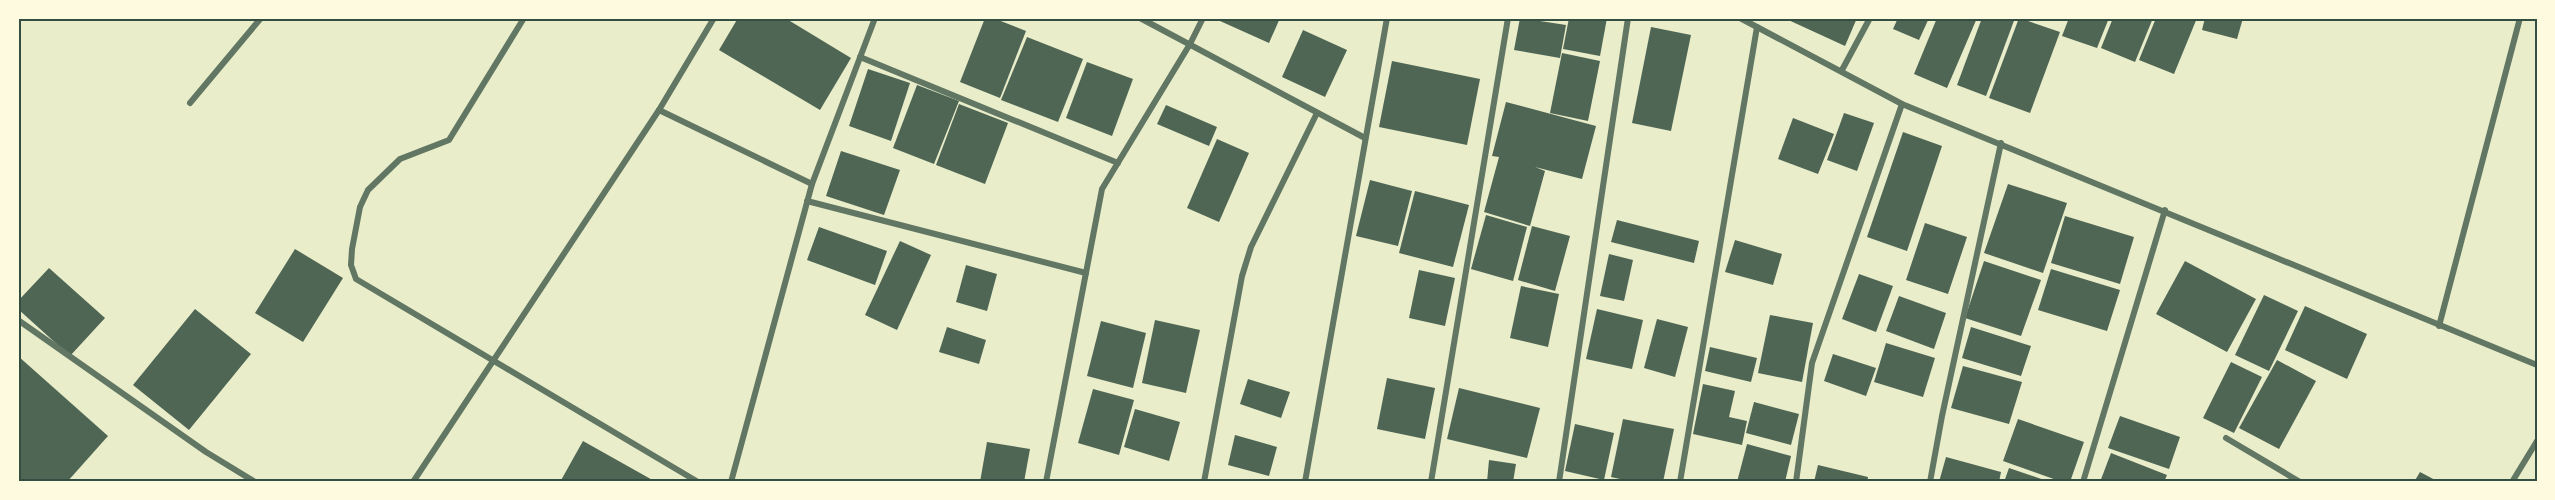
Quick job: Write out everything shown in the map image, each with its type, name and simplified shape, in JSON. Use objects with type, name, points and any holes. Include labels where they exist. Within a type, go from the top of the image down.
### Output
[{"type":"street","points":[[190,103],[261,18]]},
{"type":"street","points":[[524,18],[449,140],[400,159],[368,190],[360,207],[352,249],[351,265],[356,279],[698,482]]},
{"type":"street","points":[[413,482],[659,110],[714,18]]},
{"type":"street","points":[[731,482],[812,184],[875,18]]},
{"type":"street","points":[[1140,18],[1365,138]]},
{"type":"street","points":[[1046,482],[1102,189],[1190,44],[1203,18]]},
{"type":"street","points":[[1305,482],[1387,18]]},
{"type":"street","points":[[1431,482],[1508,18]]},
{"type":"street","points":[[1559,482],[1628,18]]},
{"type":"street","points":[[1740,18],[1842,70],[1902,104],[2537,365]]},
{"type":"street","points":[[1842,70],[1870,18]]},
{"type":"street","points":[[2439,326],[2520,18]]},
{"type":"street","points":[[1680,482],[1757,27]]},
{"type":"street","points":[[860,57],[1118,163]]},
{"type":"street","points":[[1796,482],[1812,363],[1902,104]]},
{"type":"street","points":[[659,110],[812,184]]},
{"type":"street","points":[[1204,482],[1242,276],[1251,247],[1317,114]]},
{"type":"street","points":[[1930,482],[2001,143]]},
{"type":"street","points":[[807,201],[1086,273]]},
{"type":"street","points":[[2083,482],[2164,210]]},
{"type":"street","points":[[18,320],[206,452],[255,482]]},
{"type":"street","points":[[2226,438],[2300,482]]},
{"type":"street","points":[[2512,482],[2537,441]]},
{"type":"building","points":[[738,18],[785,18],[851,58],[820,110],[719,50]]},
{"type":"building","points":[[985,18],[993,18],[1026,31],[1000,98],[960,82]]},
{"type":"building","points":[[1221,18],[1280,18],[1269,43],[1220,21]]},
{"type":"building","points":[[1520,18],[1566,25],[1560,58],[1514,50]]},
{"type":"building","points":[[1569,18],[1607,18],[1600,56],[1563,49]]},
{"type":"building","points":[[1784,18],[1857,18],[1845,46]]},
{"type":"building","points":[[1898,18],[1929,18],[1919,40],[1893,29]]},
{"type":"building","points":[[1937,18],[1977,18],[1947,88],[1914,74]]},
{"type":"building","points":[[1982,18],[2015,18],[1986,96],[1957,85]]},
{"type":"building","points":[[2019,18],[2060,32],[2030,113],[1989,98]]},
{"type":"building","points":[[2069,18],[2109,18],[2097,48],[2062,36]]},
{"type":"building","points":[[2113,18],[2153,18],[2135,62],[2101,48]]},
{"type":"building","points":[[2156,18],[2197,18],[2174,74],[2139,60]]},
{"type":"building","points":[[2205,18],[2243,18],[2237,39],[2202,30]]},
{"type":"building","points":[[1651,27],[1691,35],[1671,131],[1632,123]]},
{"type":"building","points":[[1303,30],[1347,50],[1325,97],[1282,77]]},
{"type":"building","points":[[1027,37],[1083,59],[1058,122],[1001,100]]},
{"type":"building","points":[[1562,53],[1600,61],[1588,121],[1550,113]]},
{"type":"building","points":[[1392,61],[1480,79],[1467,145],[1379,127]]},
{"type":"building","points":[[1087,62],[1133,79],[1112,136],[1066,118]]},
{"type":"building","points":[[868,69],[910,83],[891,141],[849,126]]},
{"type":"building","points":[[917,85],[959,101],[934,164],[893,148]]},
{"type":"building","points":[[1506,102],[1596,126],[1582,179],[1535,167],[1545,171],[1530,226],[1484,212],[1499,157],[1492,156]]},
{"type":"building","points":[[959,104],[1008,123],[985,184],[936,165]]},
{"type":"building","points":[[1166,105],[1217,127],[1209,146],[1157,124]]},
{"type":"building","points":[[1844,113],[1874,123],[1857,171],[1827,160]]},
{"type":"building","points":[[1793,118],[1834,134],[1818,174],[1778,159]]},
{"type":"building","points":[[1903,132],[1942,146],[1907,251],[1867,237]]},
{"type":"building","points":[[1217,139],[1249,153],[1219,222],[1187,208]]},
{"type":"building","points":[[841,151],[900,170],[884,215],[826,196]]},
{"type":"building","points":[[1370,180],[1412,191],[1398,246],[1356,236]]},
{"type":"building","points":[[2008,184],[2067,203],[2043,273],[1984,253]]},
{"type":"building","points":[[1415,191],[1469,205],[1453,267],[1399,253]]},
{"type":"building","points":[[1486,215],[1527,227],[1513,281],[1471,269]]},
{"type":"building","points":[[2065,216],[2134,237],[2120,284],[2051,263]]},
{"type":"building","points":[[1617,220],[1699,241],[1694,263],[1611,242]]},
{"type":"building","points":[[1925,223],[1967,237],[1948,294],[1906,280]]},
{"type":"building","points":[[1532,226],[1570,236],[1555,291],[1518,280]]},
{"type":"building","points":[[819,227],[887,251],[875,285],[807,260]]},
{"type":"building","points":[[1735,240],[1782,254],[1773,285],[1725,272]]},
{"type":"building","points":[[900,241],[931,255],[897,330],[865,315]]},
{"type":"building","points":[[295,249],[343,278],[303,342],[255,313]]},
{"type":"building","points":[[1609,254],[1633,260],[1624,301],[1600,296]]},
{"type":"building","points":[[1984,261],[2041,280],[2021,336],[1965,318]]},
{"type":"building","points":[[2185,261],[2256,299],[2227,352],[2156,314]]},
{"type":"building","points":[[966,265],[997,274],[987,311],[956,302]]},
{"type":"building","points":[[49,268],[105,318],[70,356],[18,309],[18,301]]},
{"type":"building","points":[[2051,269],[2120,290],[2107,331],[2038,310]]},
{"type":"building","points":[[1419,270],[1455,278],[1445,326],[1409,318]]},
{"type":"building","points":[[1859,274],[1893,286],[1876,332],[1842,319]]},
{"type":"building","points":[[1521,286],[1559,294],[1548,347],[1510,338]]},
{"type":"building","points":[[2264,295],[2298,311],[2269,371],[2235,355]]},
{"type":"building","points":[[1899,296],[1946,313],[1934,349],[1886,331]]},
{"type":"building","points":[[2305,306],[2367,334],[2347,379],[2285,350]]},
{"type":"building","points":[[195,309],[251,354],[189,430],[133,385]]},
{"type":"building","points":[[1597,309],[1643,320],[1632,369],[1586,359]]},
{"type":"building","points":[[1770,315],[1813,323],[1802,382],[1758,373]]},
{"type":"building","points":[[1657,319],[1688,327],[1675,377],[1644,368]]},
{"type":"building","points":[[1155,320],[1200,330],[1186,393],[1142,383]]},
{"type":"building","points":[[1101,321],[1146,333],[1133,388],[1087,376]]},
{"type":"building","points":[[947,327],[986,340],[979,364],[939,352]]},
{"type":"building","points":[[1971,327],[2031,346],[2021,376],[1962,358]]},
{"type":"building","points":[[1886,343],[1935,358],[1923,397],[1874,382]]},
{"type":"building","points":[[1710,347],[1757,358],[1751,382],[1705,371]]},
{"type":"building","points":[[1833,354],[1876,368],[1866,396],[1824,381]]},
{"type":"building","points":[[18,356],[108,436],[67,482],[18,482]]},
{"type":"building","points":[[2277,360],[2316,381],[2279,449],[2239,428]]},
{"type":"building","points":[[2231,362],[2262,377],[2234,433],[2203,418]]},
{"type":"building","points":[[1963,366],[2022,382],[2009,424],[1951,408]]},
{"type":"building","points":[[1387,378],[1435,388],[1425,439],[1377,429]]},
{"type":"building","points":[[1248,379],[1290,392],[1281,418],[1240,404]]},
{"type":"building","points":[[1703,384],[1735,391],[1729,417],[1747,421],[1742,445],[1693,434]]},
{"type":"building","points":[[1459,388],[1540,408],[1527,458],[1447,439]]},
{"type":"building","points":[[1093,389],[1134,400],[1119,455],[1078,443]]},
{"type":"building","points":[[1754,402],[1799,414],[1791,445],[1746,433]]},
{"type":"building","points":[[1135,409],[1180,422],[1169,461],[1124,447]]},
{"type":"building","points":[[2120,416],[2180,437],[2169,469],[2108,448]]},
{"type":"building","points":[[1623,419],[1674,429],[1663,482],[1633,482],[1611,477]]},
{"type":"building","points":[[2018,419],[2084,442],[2070,482],[2062,482],[2003,461]]},
{"type":"building","points":[[1575,424],[1614,433],[1604,480],[1565,471]]},
{"type":"building","points":[[1235,435],[1277,447],[1269,476],[1228,465]]},
{"type":"building","points":[[583,441],[656,482],[560,482]]},
{"type":"building","points":[[987,442],[1030,449],[1024,482],[980,482]]},
{"type":"building","points":[[1747,444],[1791,456],[1785,482],[1737,482]]},
{"type":"building","points":[[2111,453],[2167,475],[2164,482],[2100,482]]},
{"type":"building","points":[[1946,457],[2001,472],[1999,482],[1939,482]]},
{"type":"building","points":[[1489,460],[1516,464],[1513,482],[1487,482]]},
{"type":"building","points":[[1818,465],[1868,477],[1867,482],[1814,482]]},
{"type":"building","points":[[2009,468],[2050,482],[2004,482]]},
{"type":"building","points":[[2420,472],[2439,482],[2414,482]]}]
